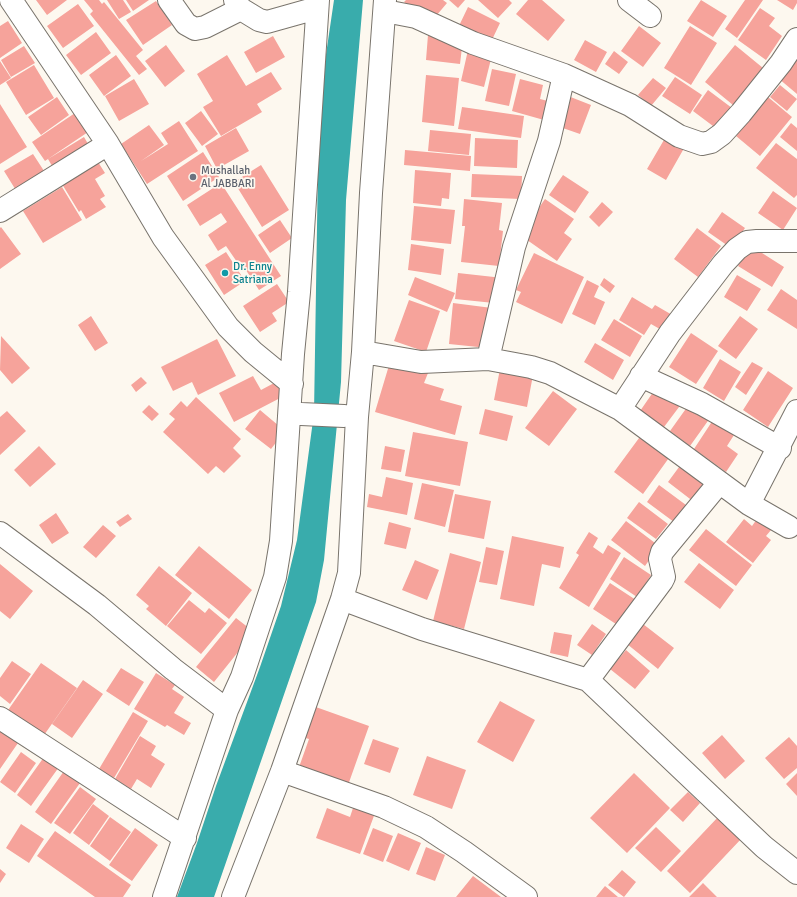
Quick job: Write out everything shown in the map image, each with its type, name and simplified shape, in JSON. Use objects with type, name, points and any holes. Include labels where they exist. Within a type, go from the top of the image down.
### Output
[{"type":"street","points":[[12,0],[108,144],[163,237],[228,327],[253,352],[292,384]]},
{"type":"street","points":[[164,897],[227,710],[242,677],[275,577],[280,541],[299,292],[317,4],[267,22],[259,20],[238,4],[205,27],[196,29],[186,24],[169,0]]},
{"type":"street","points":[[629,0],[650,16]]},
{"type":"street","points":[[233,897],[282,771],[342,600],[349,573],[357,417],[363,352],[371,193],[385,5],[416,17],[473,43],[564,75],[630,105],[679,136],[702,144],[711,142],[722,134],[741,113],[781,63],[797,39]]},
{"type":"street","points":[[488,359],[514,247],[549,141],[564,75]]},
{"type":"street","points":[[3,203],[108,144]]},
{"type":"street","points":[[620,409],[670,333],[723,264],[737,249],[747,242],[797,241]]},
{"type":"street","points":[[363,352],[421,362],[488,359],[531,366],[550,373],[620,409],[749,504],[789,527]]},
{"type":"street","points":[[641,376],[702,404],[780,448]]},
{"type":"street","points":[[749,504],[780,448],[797,411]]},
{"type":"street","points":[[301,414],[344,416]]},
{"type":"street","points":[[588,680],[662,581],[664,577],[660,559],[662,552],[719,483]]},
{"type":"street","points":[[0,533],[96,605],[173,669],[227,710]]},
{"type":"street","points":[[342,600],[422,629],[588,680],[764,847],[797,873]]},
{"type":"street","points":[[0,718],[185,838]]},
{"type":"street","points":[[282,771],[384,807],[426,827],[464,852],[526,897]]},
{"type":"water","points":[[334,0],[363,0],[346,200],[341,382],[324,560],[316,602],[214,897],[177,897],[281,606],[297,540],[314,413],[319,102]]},
{"type":"building","points":[[36,0],[67,0],[47,15]]},
{"type":"building","points":[[84,0],[99,0],[102,4],[104,2],[143,50],[136,56],[147,69],[139,75],[90,14],[93,11]]},
{"type":"building","points":[[107,0],[123,0],[131,12],[119,19]]},
{"type":"building","points":[[126,0],[149,0],[133,11]]},
{"type":"building","points":[[406,0],[443,0],[447,3],[431,22],[404,2]]},
{"type":"building","points":[[449,0],[465,0],[458,8]]},
{"type":"building","points":[[478,0],[509,0],[512,3],[498,18]]},
{"type":"building","points":[[528,0],[542,0],[565,20],[548,41],[516,14]]},
{"type":"building","points":[[701,0],[727,16],[713,37],[687,21]]},
{"type":"building","points":[[745,0],[763,0],[737,38],[725,29]]},
{"type":"building","points":[[777,0],[797,0],[797,3],[793,10]]},
{"type":"building","points":[[156,1],[172,25],[143,45],[126,20]]},
{"type":"building","points":[[78,4],[94,26],[63,48],[47,26]]},
{"type":"building","points":[[468,7],[500,23],[489,46],[457,30]]},
{"type":"building","points":[[760,8],[775,18],[769,26],[782,36],[766,60],[738,40]]},
{"type":"building","points":[[8,21],[22,43],[0,58],[0,26]]},
{"type":"building","points":[[639,26],[661,43],[643,67],[621,51]]},
{"type":"building","points":[[690,26],[717,43],[691,85],[664,68]]},
{"type":"building","points":[[96,32],[111,53],[81,75],[66,55]]},
{"type":"building","points":[[428,35],[463,39],[460,64],[426,60]]},
{"type":"building","points":[[273,36],[285,57],[256,73],[244,52]]},
{"type":"building","points":[[585,40],[607,52],[596,72],[574,60]]},
{"type":"building","points":[[166,45],[185,71],[165,87],[145,61]]},
{"type":"building","points":[[735,45],[763,68],[733,105],[705,82]]},
{"type":"building","points":[[24,46],[35,63],[11,77],[1,60]]},
{"type":"building","points":[[468,50],[492,55],[484,87],[461,81]]},
{"type":"building","points":[[614,51],[628,62],[619,74],[605,64]]},
{"type":"building","points":[[797,54],[797,94],[778,78]]},
{"type":"building","points":[[116,55],[131,76],[104,96],[89,75]]},
{"type":"building","points":[[227,55],[246,86],[271,72],[282,89],[257,104],[262,112],[221,136],[203,107],[213,101],[197,74]]},
{"type":"building","points":[[0,61],[11,78],[0,85]]},
{"type":"building","points":[[34,65],[54,98],[26,115],[6,82]]},
{"type":"building","points":[[492,69],[516,74],[509,106],[485,101]]},
{"type":"building","points":[[426,75],[459,78],[454,126],[422,122]]},
{"type":"building","points":[[675,77],[702,95],[690,114],[662,96]]},
{"type":"building","points":[[653,78],[666,88],[651,106],[638,95]]},
{"type":"building","points":[[134,79],[149,104],[119,121],[105,96]]},
{"type":"building","points":[[520,79],[543,85],[540,99],[548,101],[544,120],[512,111]]},
{"type":"building","points":[[780,85],[797,99],[787,111],[770,97]]},
{"type":"building","points":[[708,90],[732,108],[717,129],[693,111]]},
{"type":"building","points":[[568,96],[591,105],[580,134],[557,126]]},
{"type":"building","points":[[57,97],[69,115],[41,135],[28,117]]},
{"type":"building","points":[[768,97],[792,117],[760,156],[736,136]]},
{"type":"building","points":[[0,104],[27,147],[0,164]]},
{"type":"building","points":[[462,107],[524,116],[521,138],[458,129]]},
{"type":"building","points":[[81,109],[94,128],[45,161],[32,142]]},
{"type":"building","points":[[201,111],[218,134],[202,146],[185,123]]},
{"type":"building","points":[[179,121],[198,151],[147,184],[121,144],[149,125],[164,145],[141,161],[168,144],[161,133]]},
{"type":"building","points":[[791,123],[797,128],[797,151],[780,137]]},
{"type":"building","points":[[236,128],[249,151],[217,169],[205,146]]},
{"type":"building","points":[[430,130],[471,134],[469,155],[428,151]]},
{"type":"building","points":[[668,133],[687,143],[666,180],[647,169]]},
{"type":"building","points":[[84,137],[91,149],[55,171],[48,159]]},
{"type":"building","points":[[475,138],[518,140],[517,168],[474,166]]},
{"type":"building","points":[[776,143],[797,159],[797,195],[794,198],[756,168]]},
{"type":"building","points":[[405,150],[471,156],[470,171],[404,165]]},
{"type":"building","name":"Mushallah Al JABBARI","points":[[203,152],[219,177],[183,201],[167,176]]},
{"type":"building","points":[[33,154],[46,174],[17,192],[4,171]]},
{"type":"building","points":[[98,162],[105,173],[95,179],[105,196],[100,199],[106,207],[86,219],[81,210],[79,212],[62,184]]},
{"type":"building","points":[[261,165],[289,210],[262,227],[234,182]]},
{"type":"building","points":[[415,170],[451,173],[449,199],[442,198],[441,206],[413,203]]},
{"type":"building","points":[[472,174],[522,176],[521,199],[471,197]]},
{"type":"building","points":[[563,175],[589,192],[575,213],[549,195]]},
{"type":"building","points":[[221,183],[281,276],[259,290],[240,261],[237,262],[226,246],[218,251],[208,235],[227,222],[221,213],[200,226],[187,205]]},
{"type":"building","points":[[62,187],[82,220],[43,243],[23,211]]},
{"type":"building","points":[[773,191],[797,208],[783,230],[758,213]]},
{"type":"building","points":[[464,199],[502,203],[499,230],[503,231],[499,266],[461,262],[465,226],[462,226]]},
{"type":"building","points":[[545,199],[574,219],[564,233],[572,239],[557,261],[520,235]]},
{"type":"building","points":[[602,202],[613,212],[599,227],[589,217]]},
{"type":"building","points":[[414,206],[455,210],[451,244],[411,240]]},
{"type":"building","points":[[722,212],[745,228],[731,248],[708,232]]},
{"type":"building","points":[[280,220],[292,238],[270,253],[258,235]]},
{"type":"building","points":[[1,227],[21,254],[0,269],[0,228]]},
{"type":"building","points":[[697,228],[721,246],[698,277],[674,259]]},
{"type":"building","points":[[411,244],[444,249],[441,275],[408,270]]},
{"type":"building","points":[[751,246],[784,267],[772,287],[738,266]]},
{"type":"building","name":"Dr. Enny Satriana","points":[[226,252],[245,281],[224,295],[205,265]]},
{"type":"building","points":[[534,253],[584,277],[562,324],[516,302],[521,292],[516,290]]},
{"type":"building","points":[[458,273],[503,278],[494,303],[455,299]]},
{"type":"building","points":[[737,275],[761,289],[747,311],[724,297]]},
{"type":"building","points":[[415,277],[455,293],[447,312],[408,295]]},
{"type":"building","points":[[604,278],[615,286],[610,293],[600,285]]},
{"type":"building","points":[[587,280],[599,286],[594,297],[605,302],[595,325],[572,314]]},
{"type":"building","points":[[277,284],[289,302],[272,313],[277,321],[260,332],[243,306]]},
{"type":"building","points":[[781,289],[797,300],[797,329],[767,310]]},
{"type":"building","points":[[632,297],[652,309],[655,305],[674,316],[665,332],[651,324],[644,335],[619,320]]},
{"type":"building","points":[[409,300],[440,311],[426,352],[394,341]]},
{"type":"building","points":[[453,303],[492,308],[488,348],[449,344]]},
{"type":"building","points":[[91,316],[108,343],[95,351],[78,325]]},
{"type":"building","points":[[740,316],[758,329],[736,359],[718,346]]},
{"type":"building","points":[[614,319],[642,336],[630,357],[601,340]]},
{"type":"building","points":[[691,333],[718,351],[696,384],[669,367]]},
{"type":"building","points":[[1,336],[30,368],[12,384],[0,370]]},
{"type":"building","points":[[217,339],[236,376],[198,395],[192,382],[173,391],[161,367]]},
{"type":"building","points":[[595,343],[624,360],[613,380],[584,362]]},
{"type":"building","points":[[720,359],[741,372],[724,401],[703,388]]},
{"type":"building","points":[[390,362],[428,373],[424,383],[444,389],[440,400],[462,406],[455,435],[375,412]]},
{"type":"building","points":[[752,362],[763,368],[746,395],[735,387]]},
{"type":"building","points":[[500,369],[533,375],[527,407],[494,400]]},
{"type":"building","points":[[768,371],[793,388],[768,427],[743,410]]},
{"type":"building","points":[[253,376],[261,390],[276,382],[284,396],[234,422],[219,393]]},
{"type":"building","points":[[141,377],[147,383],[136,392],[131,385]]},
{"type":"building","points":[[658,385],[682,403],[661,431],[638,414]]},
{"type":"building","points":[[553,391],[577,409],[549,446],[525,428]]},
{"type":"building","points":[[196,397],[241,439],[233,448],[241,456],[224,473],[216,466],[208,474],[163,432],[175,419],[169,414],[181,401],[187,407]]},
{"type":"building","points":[[690,403],[710,418],[690,446],[670,431]]},
{"type":"building","points":[[149,405],[159,414],[152,421],[142,412]]},
{"type":"building","points":[[485,409],[513,416],[507,441],[479,434]]},
{"type":"building","points":[[260,410],[285,431],[271,449],[245,429]]},
{"type":"building","points":[[7,411],[26,431],[0,455],[0,417]]},
{"type":"building","points":[[713,420],[734,435],[727,446],[738,454],[726,472],[694,449]]},
{"type":"building","points":[[413,432],[468,442],[460,486],[405,476]]},
{"type":"building","points":[[642,434],[671,455],[643,494],[614,472]]},
{"type":"building","points":[[39,446],[56,464],[30,487],[14,470]]},
{"type":"building","points":[[385,446],[405,450],[401,472],[381,469]]},
{"type":"building","points":[[682,463],[709,482],[694,502],[668,482]]},
{"type":"building","points":[[386,477],[413,483],[407,515],[367,507],[369,494],[382,497]]},
{"type":"building","points":[[422,483],[454,490],[445,527],[414,519]]},
{"type":"building","points":[[659,485],[686,505],[674,522],[647,502]]},
{"type":"building","points":[[455,494],[491,501],[484,539],[448,532]]},
{"type":"building","points":[[639,502],[668,524],[656,539],[627,518]]},
{"type":"building","points":[[56,513],[69,533],[52,544],[39,525]]},
{"type":"building","points":[[128,514],[132,519],[120,527],[116,522]]},
{"type":"building","points":[[744,519],[752,526],[757,519],[771,530],[766,536],[771,540],[753,563],[726,542]]},
{"type":"building","points":[[626,521],[659,546],[645,566],[611,540]]},
{"type":"building","points":[[389,522],[411,528],[406,549],[384,544]]},
{"type":"building","points":[[103,525],[116,536],[96,558],[83,547]]},
{"type":"building","points":[[706,529],[752,565],[736,586],[689,550]]},
{"type":"building","points":[[589,532],[598,538],[593,547],[603,554],[608,545],[621,553],[589,607],[559,588],[579,555],[576,553]]},
{"type":"building","points":[[512,536],[564,547],[560,568],[542,564],[534,606],[500,599]]},
{"type":"building","points":[[199,546],[252,590],[229,619],[175,575]]},
{"type":"building","points":[[486,547],[504,551],[497,585],[479,582]]},
{"type":"building","points":[[450,553],[481,562],[464,629],[433,621]]},
{"type":"building","points":[[624,557],[651,575],[637,597],[610,579]]},
{"type":"building","points":[[415,560],[439,570],[427,600],[402,590]]},
{"type":"building","points":[[699,563],[734,590],[720,609],[684,582]]},
{"type":"building","points":[[0,564],[33,591],[10,619],[0,611]]},
{"type":"building","points":[[159,566],[192,593],[166,626],[146,609],[149,606],[136,595]]},
{"type":"building","points":[[610,583],[636,600],[619,626],[593,609]]},
{"type":"building","points":[[189,600],[205,613],[209,608],[227,623],[201,654],[167,626]]},
{"type":"building","points":[[236,618],[254,632],[214,682],[196,667]]},
{"type":"building","points":[[592,624],[606,634],[592,655],[577,645]]},
{"type":"building","points":[[643,624],[674,648],[658,669],[627,644]]},
{"type":"building","points":[[554,632],[572,635],[568,657],[550,653]]},
{"type":"building","points":[[626,650],[650,671],[635,689],[610,669]]},
{"type":"building","points":[[12,661],[31,674],[10,704],[0,696],[0,678]]},
{"type":"building","points":[[41,663],[77,688],[42,738],[6,713]]},
{"type":"building","points":[[121,668],[144,682],[129,706],[106,691]]},
{"type":"building","points":[[156,673],[175,685],[172,689],[184,697],[174,713],[191,723],[184,735],[167,725],[165,727],[134,709]]},
{"type":"building","points":[[83,680],[103,694],[72,738],[52,724]]},
{"type":"building","points":[[500,701],[535,720],[513,762],[477,742]]},
{"type":"building","points":[[313,706],[369,726],[347,788],[298,770],[309,739],[302,737]]},
{"type":"building","points":[[133,712],[148,721],[114,778],[99,769]]},
{"type":"building","points":[[1,731],[18,743],[0,769],[0,732]]},
{"type":"building","points":[[722,735],[745,761],[725,779],[702,753]]},
{"type":"building","points":[[140,736],[156,746],[151,755],[165,764],[151,788],[137,779],[131,789],[115,779]]},
{"type":"building","points":[[789,737],[797,746],[797,768],[784,779],[765,758]]},
{"type":"building","points":[[373,739],[399,748],[390,773],[364,764]]},
{"type":"building","points":[[21,752],[36,763],[15,793],[0,782]]},
{"type":"building","points":[[427,756],[466,770],[452,809],[413,795]]},
{"type":"building","points":[[44,757],[59,767],[31,806],[17,795]]},
{"type":"building","points":[[64,771],[80,783],[51,824],[35,812]]},
{"type":"building","points":[[634,773],[670,808],[627,853],[590,818]]},
{"type":"building","points":[[797,773],[797,796],[786,784]]},
{"type":"building","points":[[80,787],[96,799],[70,834],[54,823]]},
{"type":"building","points":[[688,792],[700,803],[683,822],[670,810]]},
{"type":"building","points":[[93,804],[109,816],[89,845],[73,833]]},
{"type":"building","points":[[354,805],[375,813],[360,854],[316,838],[327,808],[350,817]]},
{"type":"building","points":[[719,816],[742,838],[690,893],[667,871]]},
{"type":"building","points":[[110,817],[131,832],[110,861],[90,846]]},
{"type":"building","points":[[21,824],[44,839],[29,863],[6,848]]},
{"type":"building","points":[[656,827],[681,851],[661,872],[635,848]]},
{"type":"building","points":[[135,828],[158,845],[132,881],[109,865]]},
{"type":"building","points":[[373,828],[393,836],[383,862],[363,854]]},
{"type":"building","points":[[55,831],[131,885],[123,897],[95,897],[37,856]]},
{"type":"building","points":[[398,833],[421,843],[409,871],[386,861]]},
{"type":"building","points":[[426,847],[445,855],[435,881],[416,874]]},
{"type":"building","points":[[0,869],[6,874],[0,883]]},
{"type":"building","points":[[622,870],[636,882],[624,897],[608,885]]},
{"type":"building","points":[[473,876],[501,897],[456,897]]},
{"type":"building","points":[[703,883],[717,897],[689,897]]},
{"type":"building","points":[[605,886],[618,897],[596,897]]},
{"type":"place","name":"Mushallah Al JABBARI","points":[[193,177]]},
{"type":"place","name":"Dr. Enny Satriana","points":[[225,273]]}]
